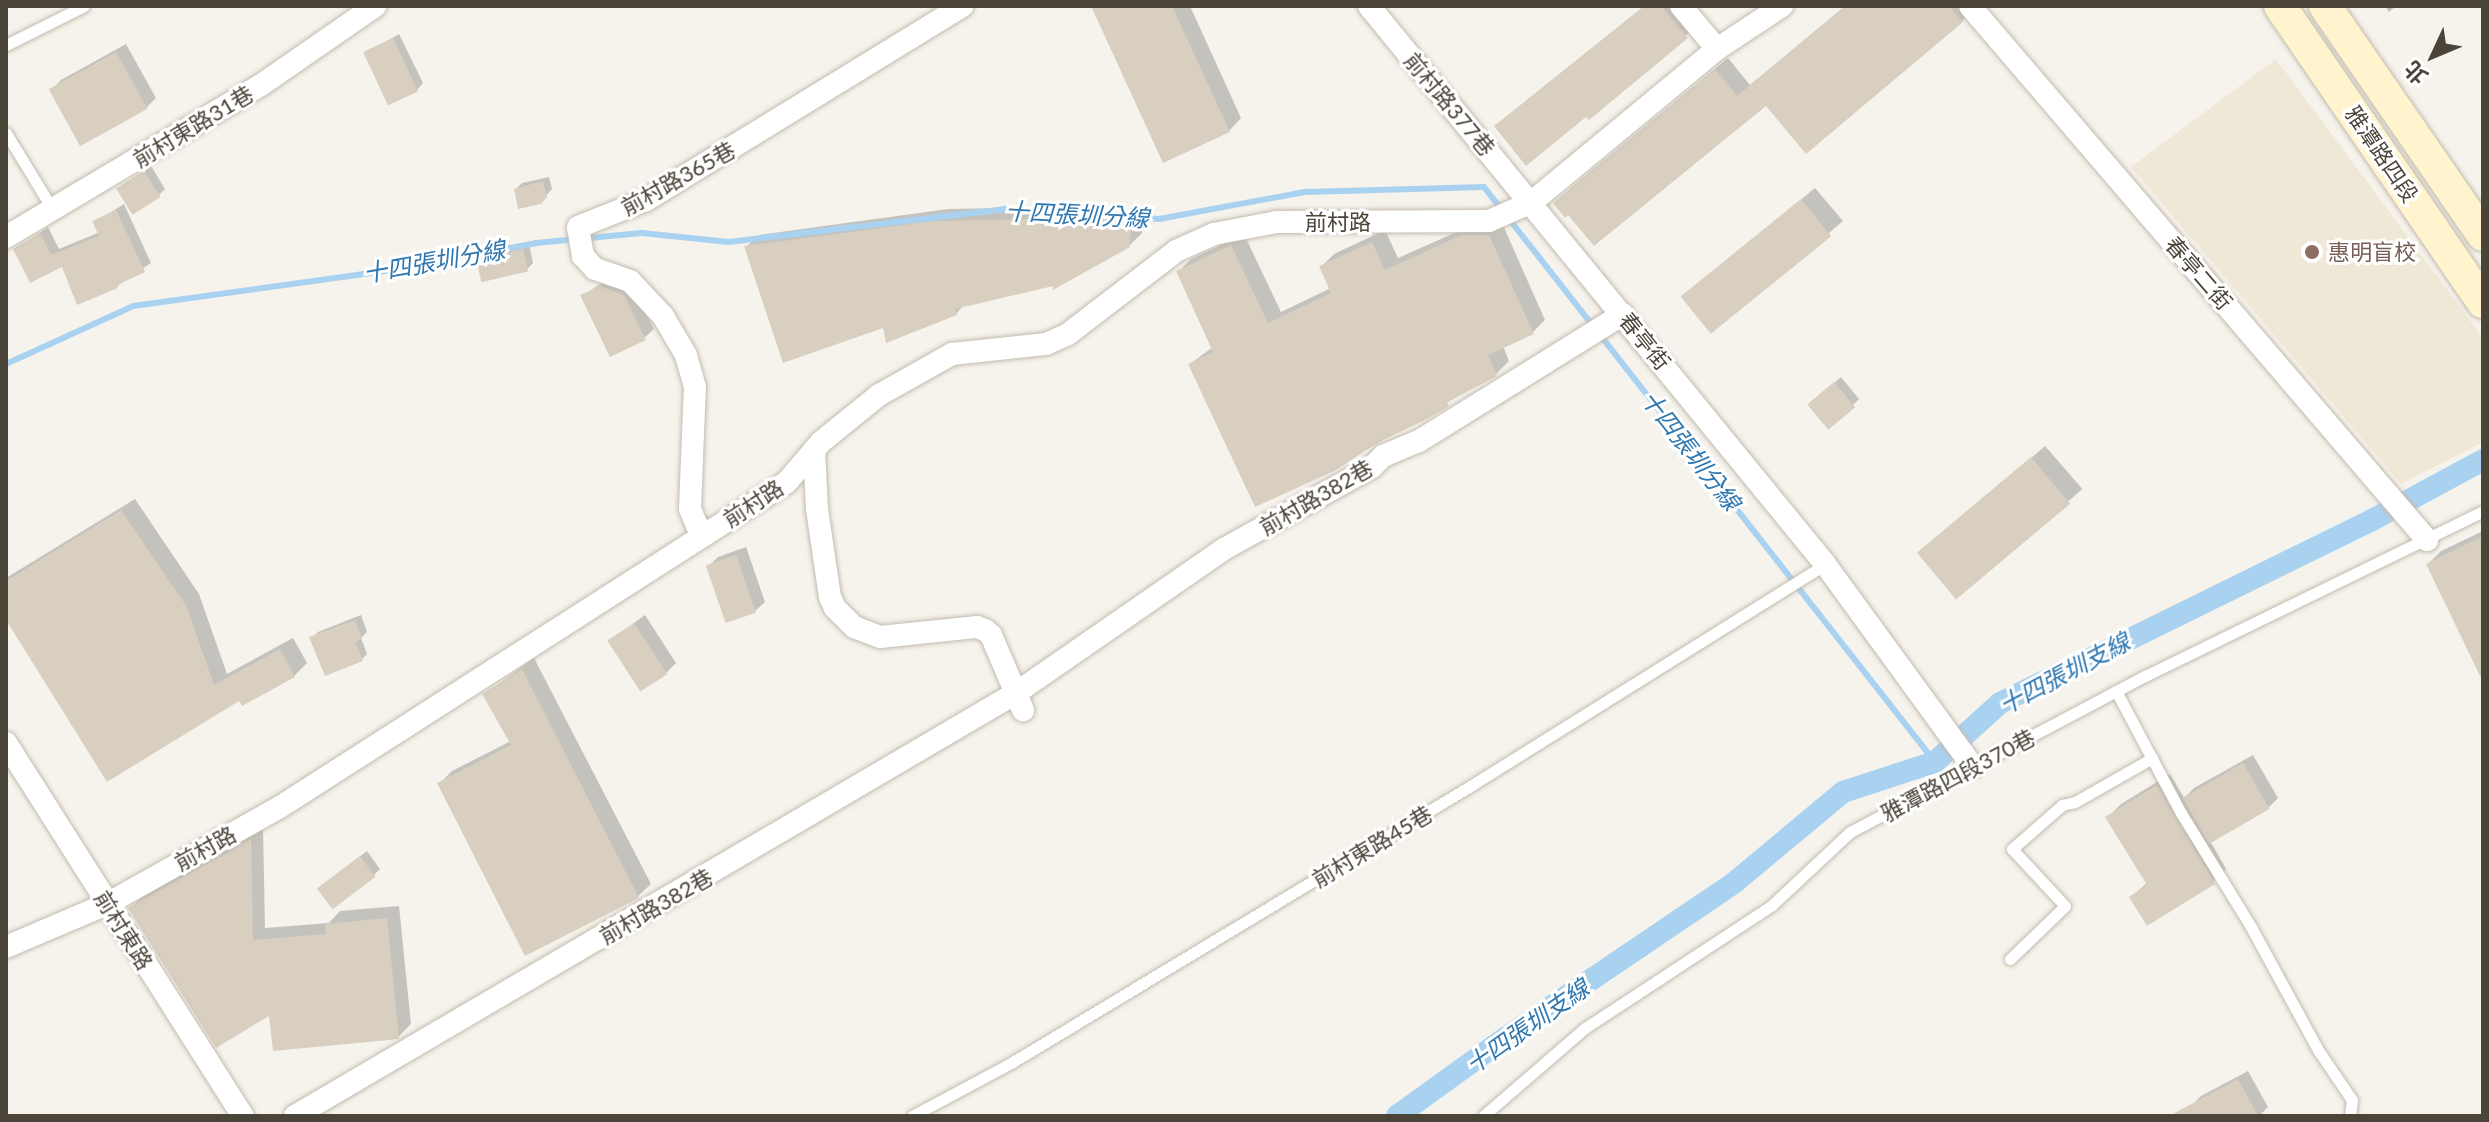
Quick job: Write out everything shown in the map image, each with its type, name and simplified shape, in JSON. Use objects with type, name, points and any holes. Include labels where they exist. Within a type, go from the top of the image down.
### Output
[{"type":"street","name":"前村東路31巷","points":[[6,237],[261,85],[375,6]]},
{"type":"street","name":"前村路365巷","points":[[707,533],[697,526],[690,509],[695,387],[686,355],[663,316],[630,281],[595,269],[583,256],[578,227],[646,200],[962,6]]},
{"type":"street","name":"前村路377巷","points":[[1369,6],[1532,202]]},
{"type":"street","points":[[1681,6],[1717,49]]},
{"type":"street","points":[[1532,202],[1717,49],[1782,6]]},
{"type":"street","name":"春亭二街","points":[[1970,6],[2427,540]]},
{"type":"street","name":"雅潭路四段","points":[[2280,6],[2483,302]]},
{"type":"street","name":"雅潭路四段","points":[[2325,6],[2483,235]]},
{"type":"street","points":[[2337,88],[2367,64]]},
{"type":"street","name":"前村路","points":[[6,947],[107,904],[280,807],[787,482],[814,450],[879,395],[952,354],[1046,344],[1068,334],[1176,251],[1214,234],[1277,222],[1489,221],[1532,202]]},
{"type":"street","name":"春亭街","points":[[1532,202],[1825,564],[1961,751]]},
{"type":"street","name":"前村路382巷","points":[[295,1116],[1020,702],[1224,549],[1372,467],[1383,456],[1419,441],[1623,314]]},
{"type":"street","points":[[814,450],[819,523],[830,597],[835,608],[854,627],[880,637],[977,627],[985,630],[991,635],[1020,702]]},
{"type":"street","name":"前村東路","points":[[6,743],[243,1116]]},
{"type":"lane","points":[[6,45],[84,6]]},
{"type":"lane","points":[[6,133],[53,210]]},
{"type":"lane","name":"雅潭路四段370巷","points":[[1483,1116],[1585,1028],[1772,905],[1850,832],[1961,751],[2116,691],[2483,511]]},
{"type":"lane","name":"前村東路45巷","points":[[912,1116],[1011,1063],[1458,793],[1825,564]]},
{"type":"lane","points":[[2116,691],[2318,1050],[2352,1100],[2350,1116]]},
{"type":"lane","points":[[2010,959],[2065,906],[2012,849],[2062,805],[2075,802],[2152,758]]},
{"type":"shaded area","name":"惠明盲校","points":[[2276,59],[2483,338],[2483,442],[2401,484],[2131,167]]},
{"type":"building","points":[[1091,6],[1172,6],[1230,132],[1163,163]]},
{"type":"building","points":[[1644,6],[1661,6],[1688,38],[1589,120],[1586,117],[1526,166],[1494,126]]},
{"type":"building","points":[[1845,6],[1949,6],[1963,22],[1806,154],[1766,106],[1594,246],[1568,215],[1565,218],[1553,203],[1715,69],[1737,96]]},
{"type":"building","points":[[393,38],[418,91],[388,105],[363,52]]},
{"type":"building","points":[[116,52],[148,109],[80,146],[49,89]]},
{"type":"building","points":[[144,171],[160,197],[132,215],[116,188]]},
{"type":"building","points":[[543,181],[547,197],[541,204],[518,209],[514,189]]},
{"type":"building","points":[[1801,199],[1831,236],[1711,334],[1681,297]]},
{"type":"building","points":[[116,210],[145,272],[117,285],[118,288],[77,305],[62,267],[30,283],[13,249],[40,233],[51,255],[99,236],[92,221]]},
{"type":"building","points":[[1042,219],[1131,225],[1130,247],[1053,290],[1053,286],[955,309],[957,315],[886,343],[883,328],[783,363],[744,246],[934,221]]},
{"type":"building","points":[[1462,235],[1489,235],[1534,334],[1488,355],[1497,376],[1447,402],[1449,406],[1377,443],[1336,470],[1255,507],[1188,364],[1213,352],[1176,271],[1231,245],[1268,323],[1331,293],[1319,266],[1372,242],[1385,270]]},
{"type":"building","points":[[523,249],[528,271],[481,282],[476,260]]},
{"type":"building","points":[[600,286],[624,295],[646,340],[610,357],[580,295]]},
{"type":"building","points":[[1834,382],[1855,407],[1828,430],[1807,404]]},
{"type":"building","points":[[2031,457],[2070,504],[1956,600],[1917,553]]},
{"type":"building","points":[[121,510],[187,607],[214,685],[280,649],[295,677],[242,706],[239,701],[107,782],[6,620],[6,581]]},
{"type":"building","points":[[2483,536],[2483,682],[2426,564]]},
{"type":"building","points":[[736,555],[756,613],[726,623],[706,565]]},
{"type":"building","points":[[355,620],[362,639],[355,642],[363,661],[325,676],[309,637]]},
{"type":"building","points":[[634,623],[667,674],[640,692],[607,640]]},
{"type":"building","points":[[522,669],[639,898],[525,956],[437,783],[511,745],[482,694]]},
{"type":"building","points":[[2243,763],[2270,809],[2209,844],[2182,798]]},
{"type":"building","points":[[2157,785],[2215,884],[2147,926],[2129,897],[2147,885],[2105,817]]},
{"type":"building","points":[[251,839],[253,940],[326,934],[325,924],[387,918],[399,1039],[273,1051],[269,1016],[216,1048],[128,908]]},
{"type":"building","points":[[360,856],[376,877],[333,909],[317,888]]},
{"type":"building","points":[[2238,1079],[2258,1116],[2169,1116]]},
{"type":"waterway","name":"十四張圳分線","points":[[6,364],[133,306],[384,271],[536,243],[642,233],[729,242],[1004,209],[1159,219],[1305,192],[1484,187],[1935,762]]},
{"type":"waterway","name":"十四張圳支線","points":[[1397,1116],[1505,1038],[1735,882],[1843,792],[1935,762],[2000,703],[2372,520],[2483,460]]},
{"type":"place","name":"惠明盲校","points":[[2312,252]]}]
